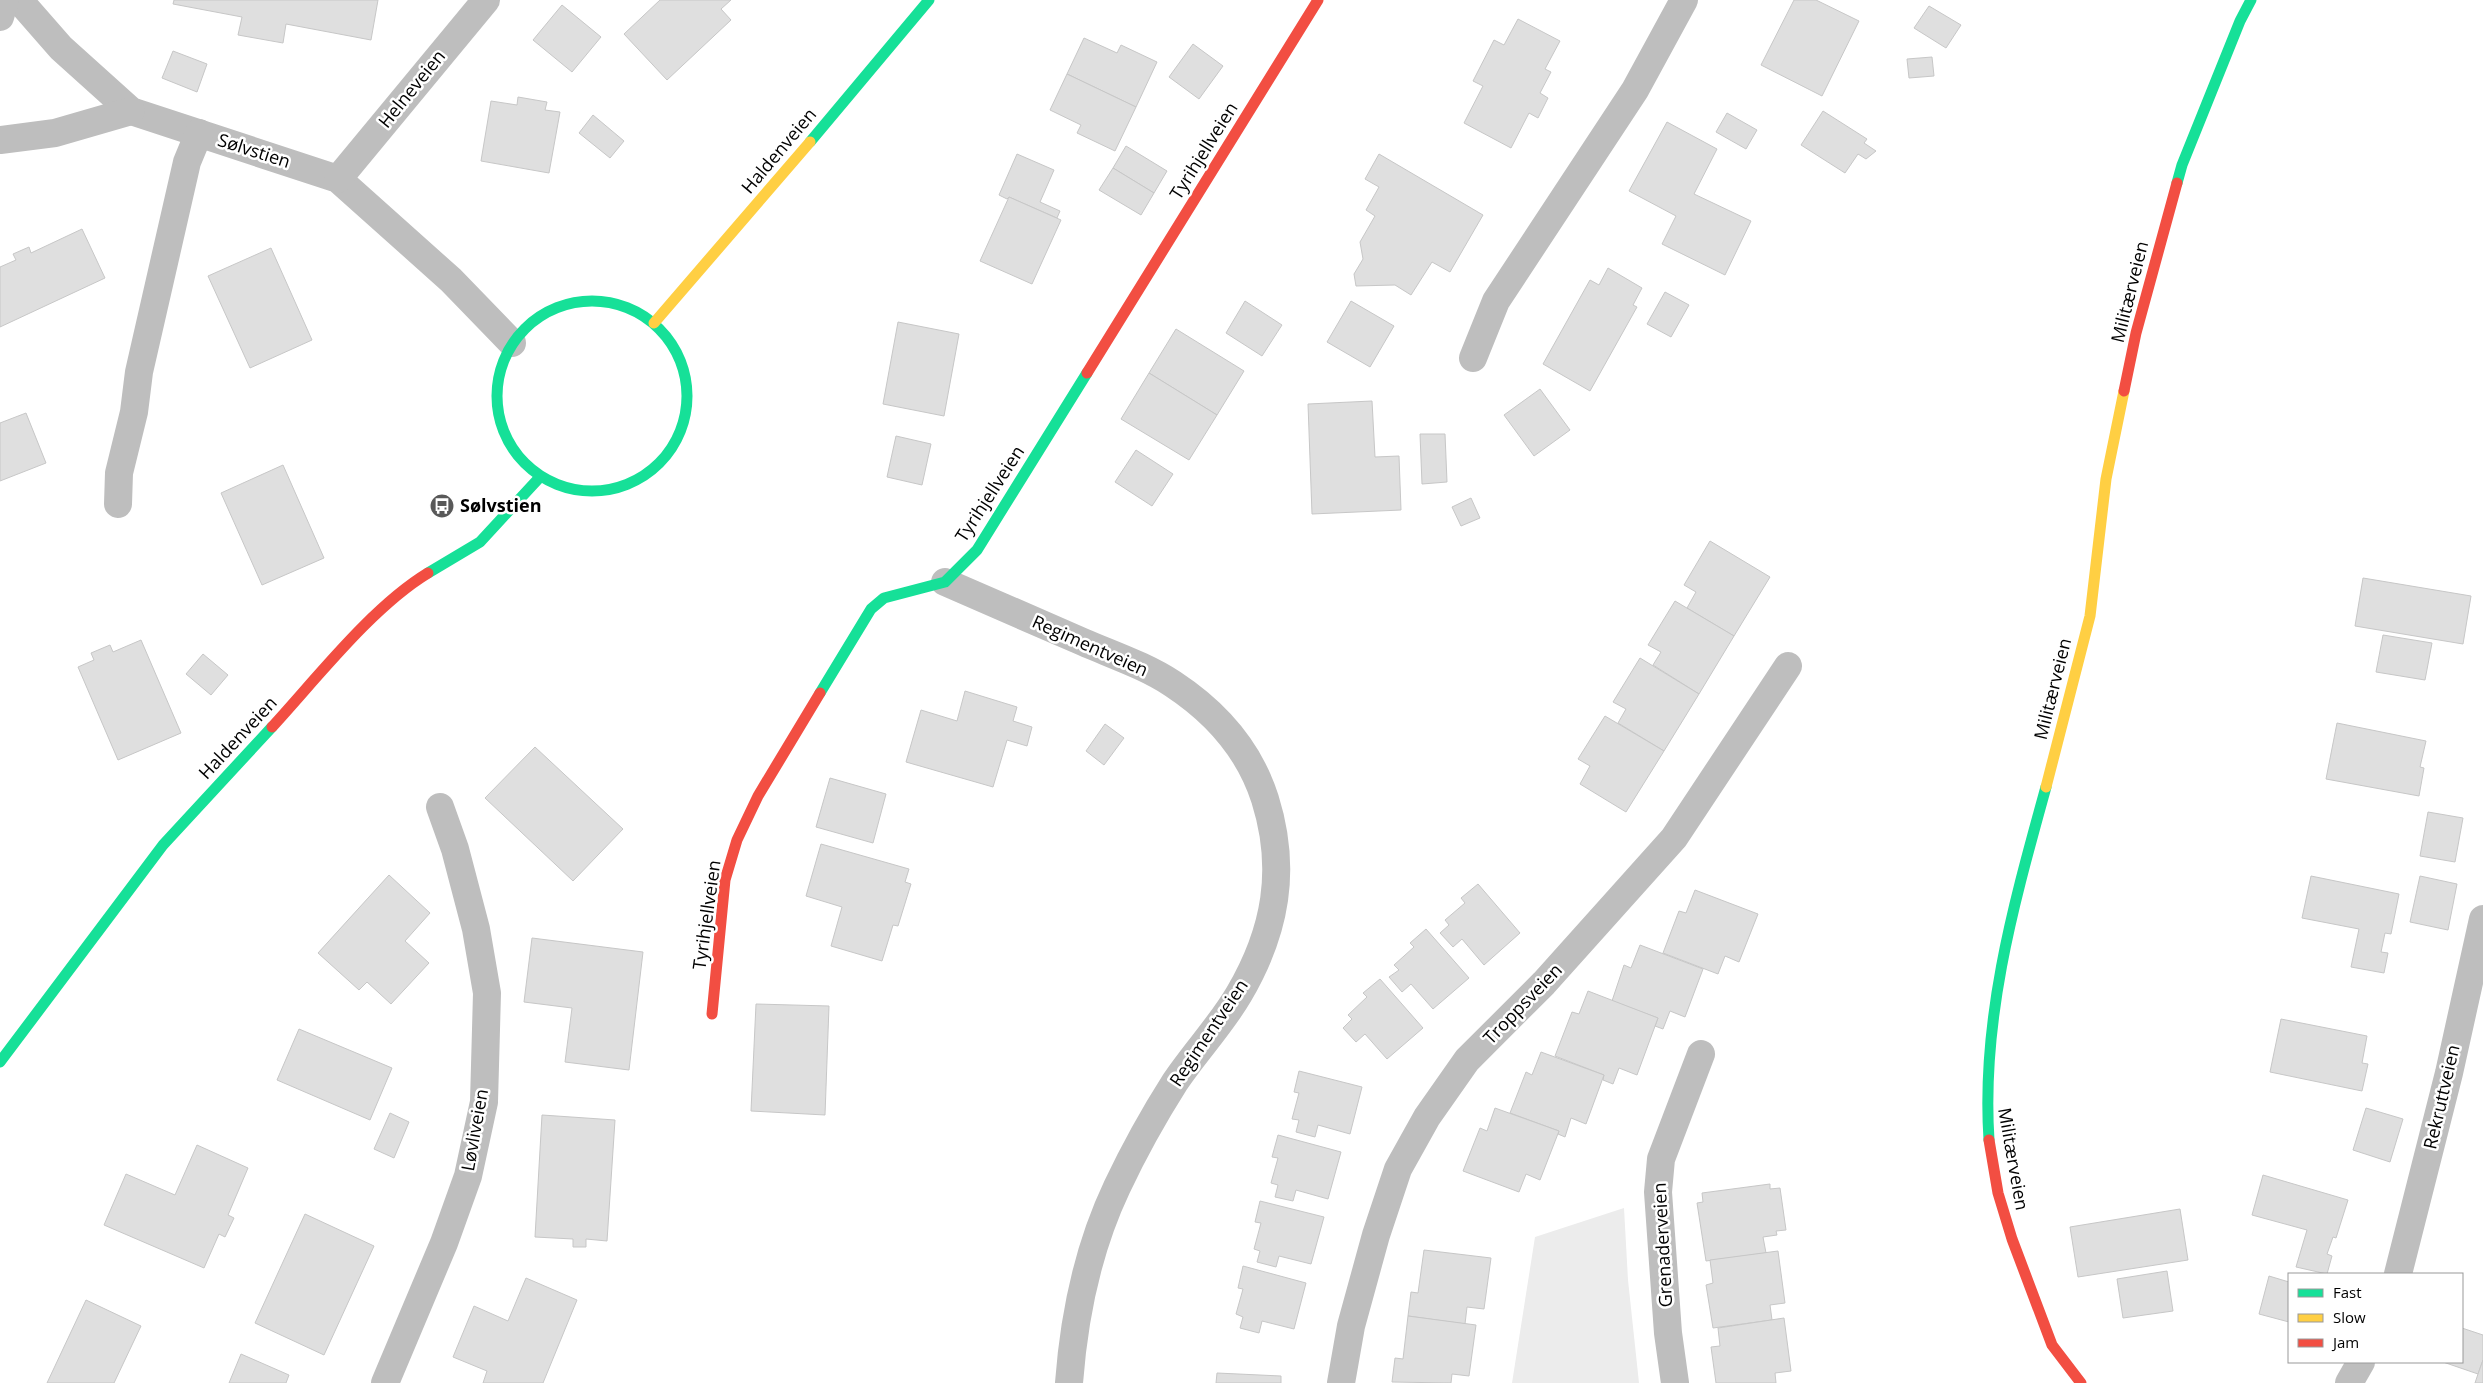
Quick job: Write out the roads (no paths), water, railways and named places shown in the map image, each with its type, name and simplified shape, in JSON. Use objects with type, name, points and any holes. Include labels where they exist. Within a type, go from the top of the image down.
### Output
[{"type":"street","points":[[0,17],[5,0]]},
{"type":"street","name":"Sølvstien","points":[[19,0],[61,48],[131,111],[338,179],[450,280],[512,343]]},
{"type":"street","name":"Helneveien","points":[[338,179],[486,0]]},
{"type":"street","name":"Haldenveien","points":[[654,323],[721,247],[930,0]]},
{"type":"street","name":"Tyrihjellveien","points":[[712,1014],[725,880],[737,840],[758,796],[871,609],[884,598],[945,582],[976,550],[1318,0]]},
{"type":"street","points":[[1473,358],[1496,301],[1635,90],[1684,0]]},
{"type":"street","name":"Militærveien","points":[[2080,1383],[2052,1345],[2012,1239],[1998,1193],[1989,1140],[1986,1096],[1993,1010],[2009,922],[2090,616],[2106,479],[2136,333],[2182,165],[2240,21],[2251,0]]},
{"type":"street","points":[[0,140],[55,133],[131,111]]},
{"type":"street","name":"Sølvstien","points":[[118,504],[119,473],[134,412],[139,372],[187,162],[199,133]]},
{"type":"street","points":[[595,300],[626,306],[654,323],[675,348],[687,380],[687,413],[675,444],[654,470],[618,489],[578,492],[540,477],[513,451],[498,416],[498,378],[512,343],[534,319],[563,304],[595,300]]},
{"type":"street","name":"Haldenveien","points":[[0,1062],[170,838],[351,642],[404,588],[480,542],[540,477]]},
{"type":"street","name":"Regimentveien","points":[[945,582],[1128,661],[1172,684],[1207,710],[1238,742],[1258,779],[1274,828],[1277,871],[1274,909],[1259,954],[1239,995],[1175,1082],[1117,1186],[1096,1236],[1080,1301],[1069,1383]]},
{"type":"street","name":"Troppsveien","points":[[1341,1383],[1350,1326],[1376,1235],[1398,1169],[1427,1117],[1467,1060],[1544,983],[1674,838],[1788,666]]},
{"type":"street","name":"Løvliveien","points":[[385,1383],[444,1243],[468,1176],[484,1102],[487,993],[476,929],[455,849],[440,807]]},
{"type":"street","name":"Rekruttveien","points":[[2398,1273],[2449,1073],[2483,919]]},
{"type":"street","name":"Grenaderveien","points":[[1675,1383],[1668,1333],[1658,1192],[1661,1159],[1701,1054]]},
{"type":"street","points":[[2349,1383],[2360,1363]]},
{"type":"place","name":"Sølvstien","points":[[442,506]]}]
